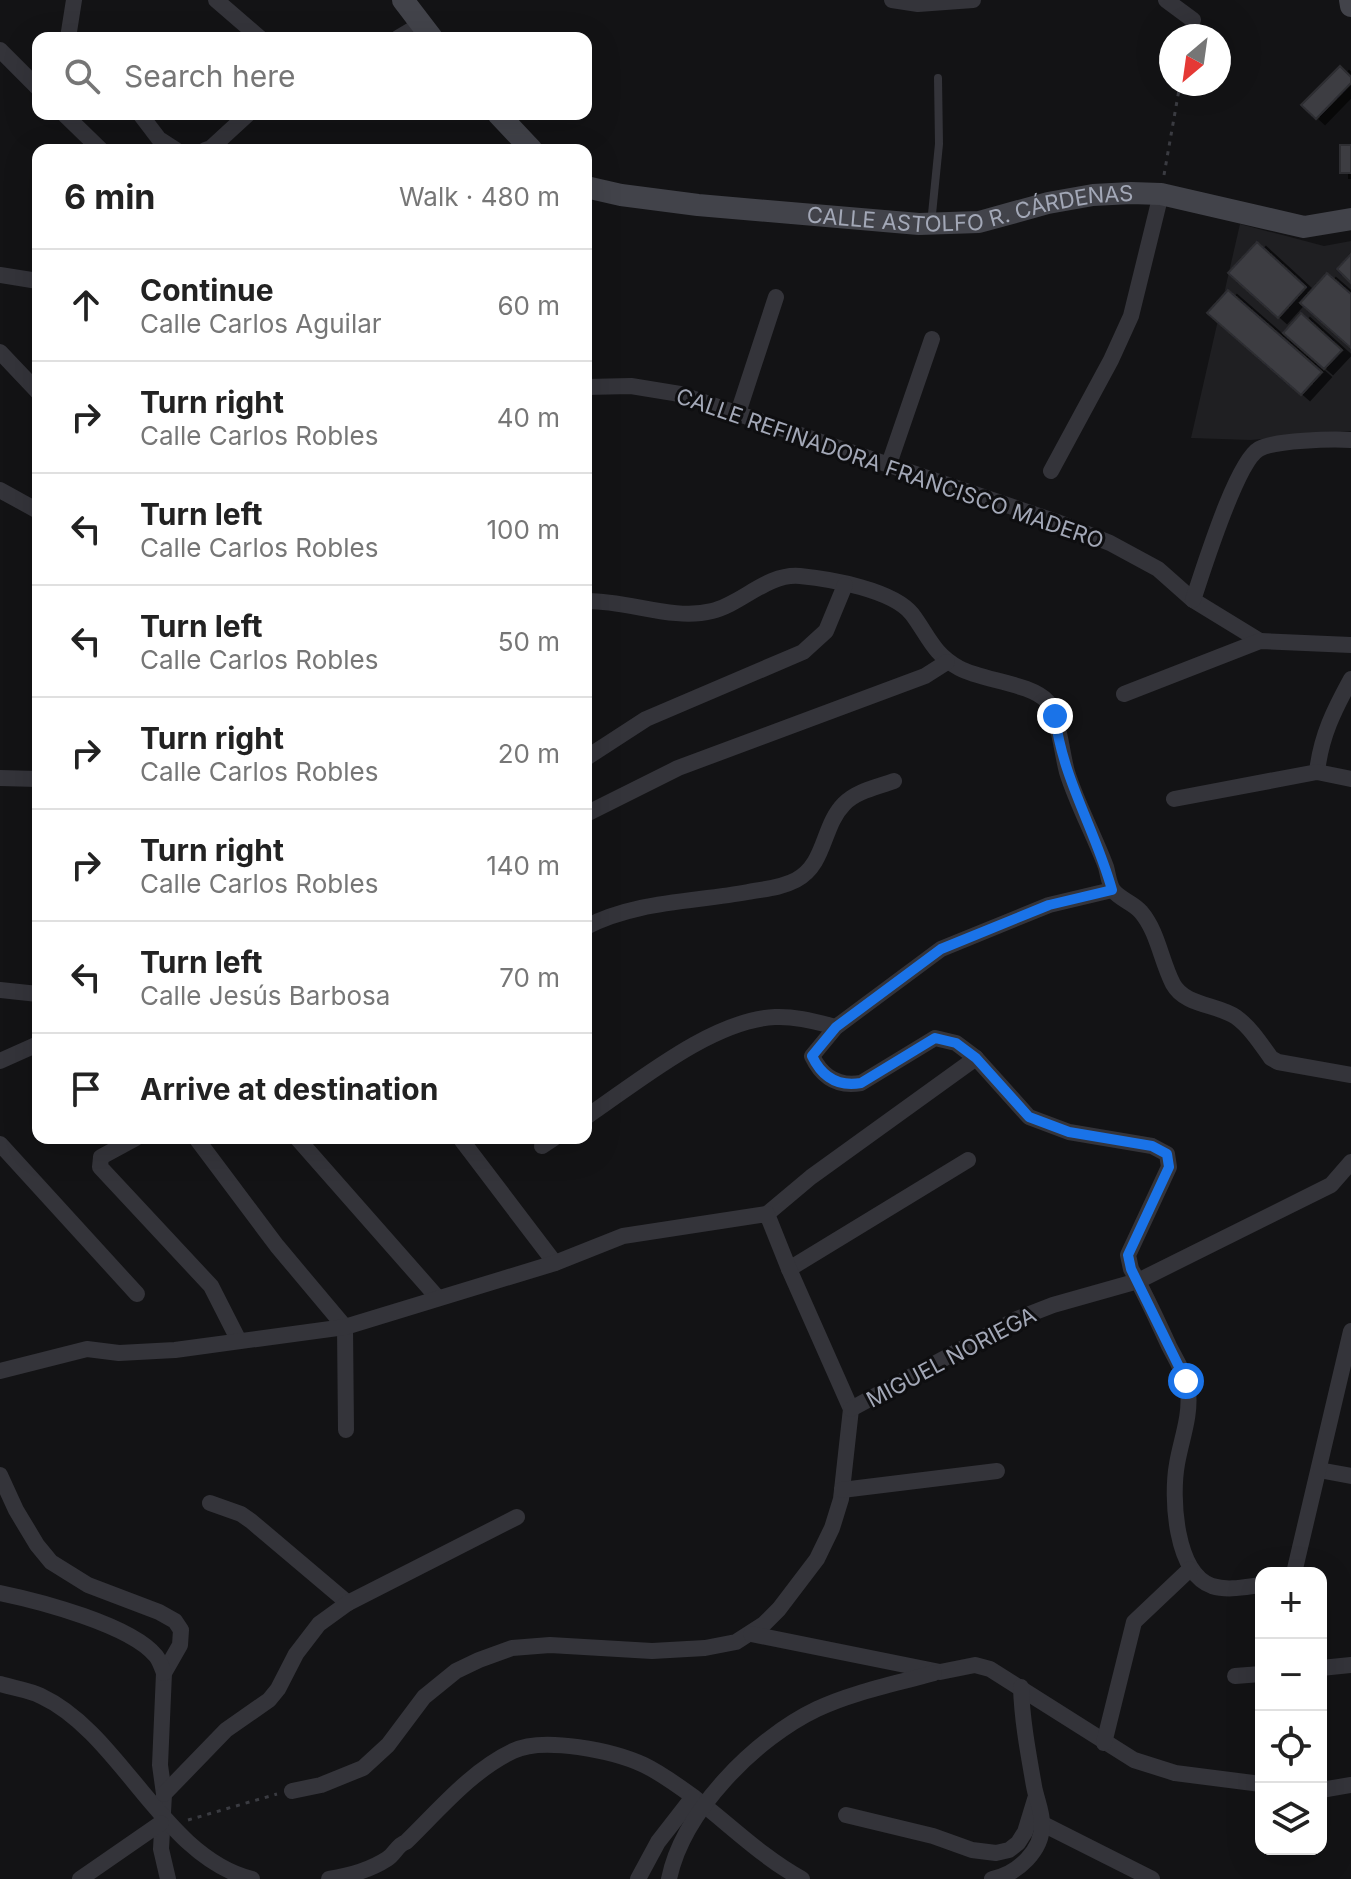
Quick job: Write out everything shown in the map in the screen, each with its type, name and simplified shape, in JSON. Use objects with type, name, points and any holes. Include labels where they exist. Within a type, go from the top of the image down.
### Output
[{"type":"street","points":[[69,32],[74,0]]},
{"type":"street","points":[[216,0],[253,32]]},
{"type":"street","points":[[403,0],[426,32]]},
{"type":"street","points":[[892,0],[918,4],[973,0]]},
{"type":"street","points":[[1166,0],[1193,20]]},
{"type":"street","points":[[0,50],[32,82]]},
{"type":"street","points":[[70,120],[95,144]]},
{"type":"street","points":[[145,120],[167,144]]},
{"type":"street","points":[[215,144],[241,120]]},
{"type":"street","points":[[504,120],[526,144]]},
{"type":"street","name":"CALLE ASTOLFO R. CÁRDENAS","points":[[592,188],[698,205],[931,224],[979,222],[1048,203],[1093,195],[1161,194],[1304,227],[1351,219]]},
{"type":"street","points":[[1051,471],[1111,360],[1131,316],[1161,194]]},
{"type":"street","points":[[0,275],[32,280]]},
{"type":"street","points":[[738,413],[776,297]]},
{"type":"street","points":[[889,464],[932,339]]},
{"type":"street","points":[[0,352],[32,386]]},
{"type":"street","name":"CALLE REFINADORA FRANCISCO MADERO","points":[[592,387],[631,386],[680,394],[1110,543],[1158,569],[1193,600],[1260,641]]},
{"type":"street","points":[[1193,600],[1236,482],[1252,455],[1261,448],[1305,441],[1351,440]]},
{"type":"street","points":[[1,495],[32,508]]},
{"type":"street","points":[[592,601],[697,614],[724,607],[780,578],[800,576],[876,591],[899,601],[947,662],[970,674],[1035,693],[1050,705],[1071,782],[1107,869],[1112,890],[1141,912],[1179,992],[1238,1018],[1271,1058],[1278,1062],[1351,1075]]},
{"type":"street","points":[[592,754],[646,719],[803,652],[826,631],[845,585]]},
{"type":"street","points":[[1124,694],[1260,641],[1351,645]]},
{"type":"street","points":[[592,811],[678,768],[897,687],[935,671],[947,662]]},
{"type":"street","points":[[1317,772],[1327,722],[1351,679]]},
{"type":"street","points":[[1174,799],[1317,772],[1351,779]]},
{"type":"street","points":[[0,778],[32,779]]},
{"type":"street","points":[[592,924],[636,909],[730,895],[796,880],[815,863],[842,805],[860,793],[894,781]]},
{"type":"street","points":[[1112,890],[1049,905],[941,949],[836,1027],[812,1056],[819,1070],[847,1085],[861,1083],[935,1038],[956,1043],[976,1058],[1029,1117],[1069,1132],[1152,1146],[1169,1156],[1166,1175],[1128,1255],[1131,1269],[1186,1381],[1187,1418],[1176,1467],[1178,1524],[1190,1569],[1198,1578],[1229,1589],[1255,1586]]},
{"type":"street","points":[[0,990],[32,993]]},
{"type":"street","points":[[592,1113],[711,1034],[735,1024],[775,1017],[836,1027]]},
{"type":"street","points":[[0,1061],[32,1047]]},
{"type":"street","points":[[0,1371],[87,1349],[119,1353],[175,1350],[345,1327],[555,1263],[623,1236],[767,1214],[811,1177],[976,1058]]},
{"type":"street","points":[[0,1144],[137,1294]]},
{"type":"street","points":[[125,1144],[101,1157],[100,1167],[211,1286],[239,1341]]},
{"type":"street","points":[[200,1144],[277,1246],[345,1327],[346,1430]]},
{"type":"street","points":[[302,1144],[437,1297]]},
{"type":"street","points":[[465,1144],[555,1263]]},
{"type":"street","points":[[789,1269],[968,1160]]},
{"type":"street","name":"MIGUEL NORIEGA","points":[[851,1409],[1017,1319],[1053,1305],[1138,1281],[1331,1185],[1348,1171]]},
{"type":"street","points":[[292,1791],[321,1785],[363,1768],[388,1745],[424,1697],[456,1671],[479,1660],[512,1648],[550,1645],[679,1651],[736,1642],[751,1634],[779,1609],[817,1559],[832,1528],[842,1490],[851,1409],[767,1214]]},
{"type":"street","points":[[1295,1567],[1351,1331]]},
{"type":"street","points":[[1319,1470],[1351,1476]]},
{"type":"street","points":[[842,1490],[997,1471]]},
{"type":"street","points":[[0,1475],[23,1522],[51,1562],[88,1585],[175,1621],[181,1630],[180,1645],[164,1673],[160,1765],[166,1821],[162,1859],[168,1879]]},
{"type":"street","points":[[210,1503],[251,1521],[348,1603]]},
{"type":"street","points":[[164,1794],[226,1730],[269,1700],[287,1675],[296,1654],[319,1624],[348,1603],[517,1517]]},
{"type":"street","points":[[1104,1743],[1134,1622],[1190,1569]]},
{"type":"street","points":[[0,1593],[78,1613],[135,1640],[156,1656],[164,1673]]},
{"type":"street","points":[[751,1634],[940,1672]]},
{"type":"street","points":[[638,1879],[658,1842],[699,1801],[746,1757],[800,1718],[844,1698],[975,1665],[990,1669],[1021,1687],[1134,1760],[1153,1767],[1255,1783]]},
{"type":"street","points":[[1327,1667],[1351,1665]]},
{"type":"street","points":[[1235,1676],[1255,1674]]},
{"type":"street","points":[[0,1684],[41,1696],[80,1723],[166,1821],[213,1864],[252,1879]]},
{"type":"street","points":[[992,1879],[1023,1865],[1034,1849],[1043,1824],[1022,1722],[1021,1687]]},
{"type":"street","points":[[329,1879],[346,1876],[388,1859],[400,1844],[406,1842],[482,1770],[516,1749],[554,1744],[644,1765],[699,1801],[750,1843],[802,1879]]},
{"type":"street","points":[[1327,1789],[1351,1785]]},
{"type":"street","points":[[846,1815],[933,1836],[972,1850],[996,1853],[1009,1850],[1018,1843],[1025,1832],[1036,1796]]},
{"type":"street","points":[[669,1879],[699,1801]]},
{"type":"street","points":[[80,1879],[166,1821]]},
{"type":"street","points":[[1043,1824],[1152,1879]]},
{"type":"lane","points":[[931,224],[939,144],[938,78]]},
{"type":"path","points":[[1161,194],[1178,96]]},
{"type":"path","points":[[166,1821],[292,1791]]},
{"type":"shaded area","points":[[1240,224],[1324,246],[1351,241],[1351,431],[1251,440],[1191,438]]},
{"type":"building","points":[[1340,66],[1351,77],[1351,83],[1316,119],[1301,105]]},
{"type":"building","points":[[1340,145],[1351,145],[1351,173],[1340,173]]},
{"type":"building","points":[[1257,242],[1306,287],[1278,318],[1228,273]]},
{"type":"building","points":[[1351,254],[1351,283],[1337,269]]},
{"type":"building","points":[[1327,273],[1351,294],[1351,348],[1300,303]]},
{"type":"building","points":[[1228,290],[1322,372],[1301,395],[1207,313]]},
{"type":"building","points":[[1301,313],[1342,350],[1324,369],[1283,333]]},
{"type":"route","points":[[1055,716],[1071,782],[1107,869],[1112,890],[1049,905],[941,949],[836,1027],[812,1056],[819,1070],[847,1085],[861,1083],[935,1038],[956,1043],[1003,1085],[1029,1117],[1069,1132],[1152,1146],[1167,1154],[1169,1167],[1131,1245],[1128,1261],[1186,1381]]}]
